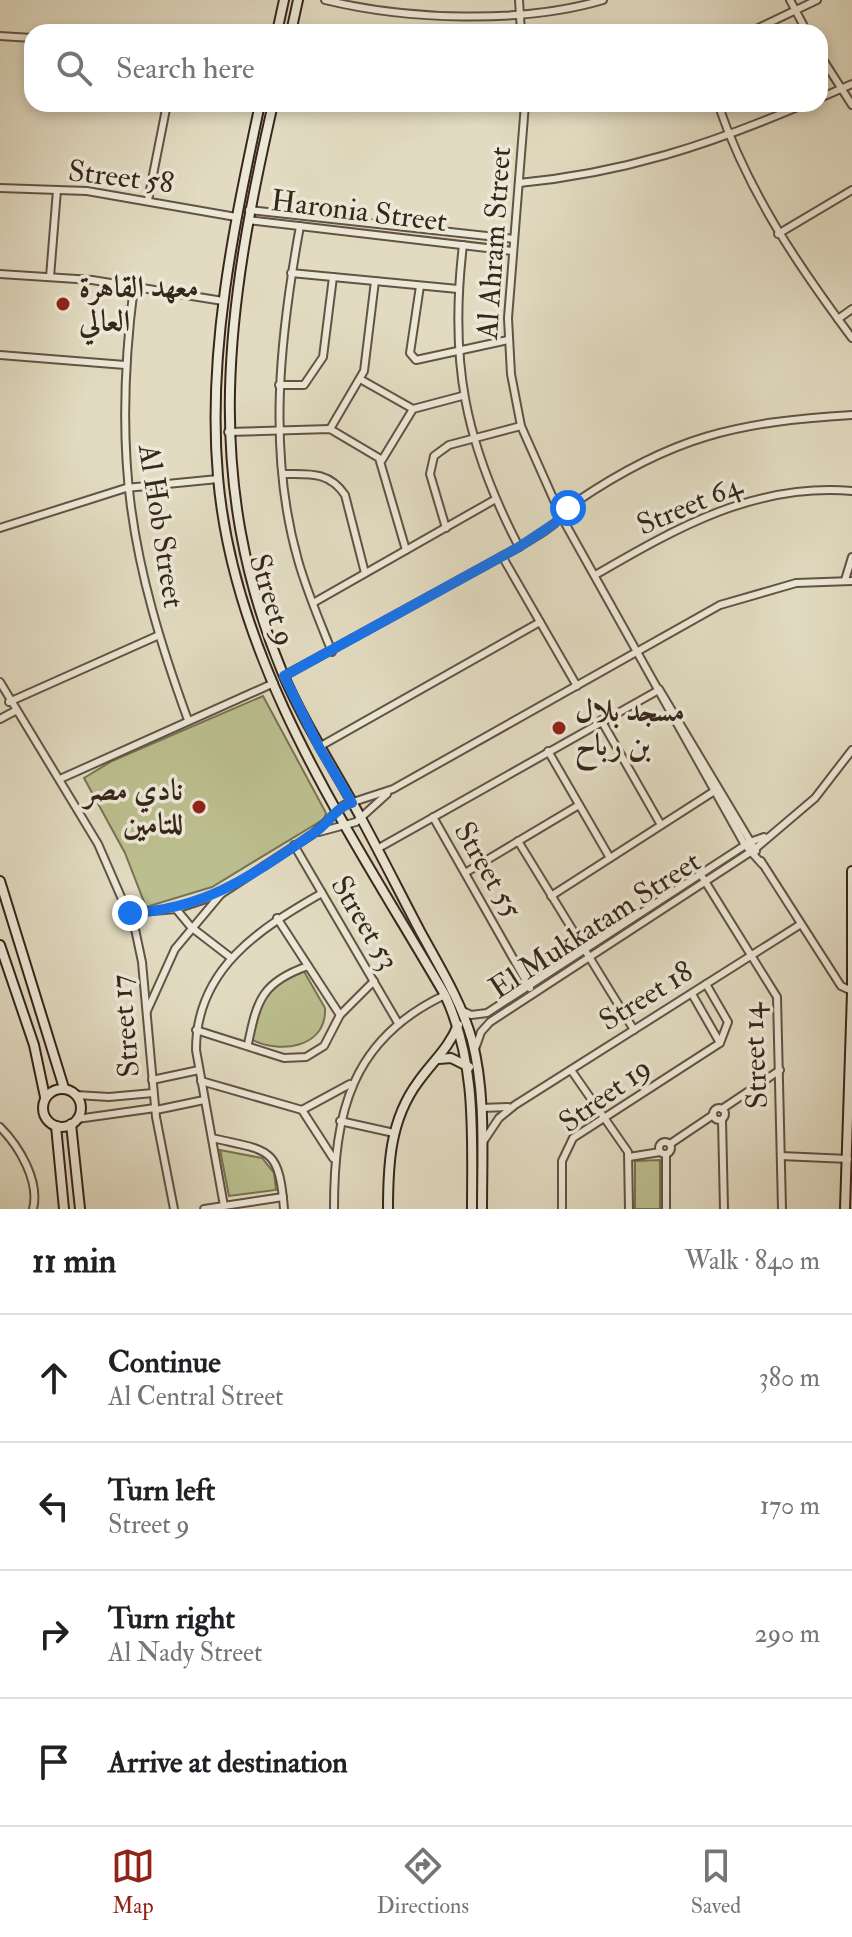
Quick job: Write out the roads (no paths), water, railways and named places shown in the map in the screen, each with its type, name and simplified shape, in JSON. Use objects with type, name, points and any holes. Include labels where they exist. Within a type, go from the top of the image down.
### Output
[{"type":"main road","points":[[279,24],[284,0]]},
{"type":"main road","points":[[293,24],[298,0]]},
{"type":"main road","name":"Street 9","points":[[258,112],[236,217],[223,301],[217,375],[218,479],[235,567],[274,683],[310,760],[445,995],[458,1025],[469,1067],[472,1209]]},
{"type":"main road","name":"Street 9","points":[[271,112],[248,215],[231,341],[228,432],[233,492],[244,549],[265,626],[284,676],[461,1010],[475,1051],[481,1108],[482,1209]]},
{"type":"main road","points":[[310,760],[318,762],[325,758]]},
{"type":"main road","points":[[845,1209],[852,991],[852,871]]},
{"type":"main road","points":[[0,881],[64,1088]]},
{"type":"main road","points":[[0,945],[34,1045],[45,1097],[43,1112],[56,1126],[64,1209]]},
{"type":"main road","points":[[388,1209],[394,1133],[412,1090],[438,1059],[458,1025]]},
{"type":"main road","points":[[438,1059],[451,1058],[469,1067]]},
{"type":"main road","points":[[45,1097],[54,1090],[64,1088],[76,1095],[81,1107],[74,1122],[80,1209]]},
{"type":"main road","points":[[56,1126],[74,1122]]},
{"type":"street","points":[[325,0],[413,13],[553,11],[603,0]]},
{"type":"street","points":[[519,0],[521,24]]},
{"type":"street","points":[[790,0],[802,24]]},
{"type":"street","points":[[767,24],[817,0]]},
{"type":"street","points":[[0,36],[24,38]]},
{"type":"street","points":[[828,68],[852,105]]},
{"type":"street","points":[[828,95],[852,84]]},
{"type":"street","points":[[148,200],[165,112]]},
{"type":"street","name":"Al Ahram Street","points":[[524,112],[508,340],[521,426],[561,516],[597,574],[657,689],[716,790],[752,851],[841,986],[852,991]]},
{"type":"street","points":[[721,112],[729,136],[778,234],[852,338]]},
{"type":"street","points":[[519,183],[610,172],[729,136],[786,112]]},
{"type":"street","name":"Street 58","points":[[0,188],[57,190],[148,200],[236,217]]},
{"type":"street","points":[[50,277],[57,190]]},
{"type":"street","points":[[778,234],[852,190]]},
{"type":"street","name":"Haronia Street","points":[[248,215],[300,226],[513,251]]},
{"type":"street","name":"Haronia Street","points":[[248,215],[514,239]]},
{"type":"street","points":[[300,226],[291,273],[279,385],[279,430],[294,543],[332,652]]},
{"type":"street","points":[[463,245],[458,289],[457,353],[462,396],[472,439],[494,500],[519,547]]},
{"type":"street","points":[[291,273],[458,289]]},
{"type":"street","points":[[0,274],[134,286],[223,301]]},
{"type":"street","points":[[279,385],[304,385],[319,364],[333,277]]},
{"type":"street","points":[[330,429],[360,379],[375,281]]},
{"type":"street","name":"Al Hob Street","points":[[134,286],[125,365],[126,488],[141,575],[157,636],[188,720]]},
{"type":"street","points":[[420,286],[412,358],[421,361],[508,340]]},
{"type":"street","points":[[838,319],[852,309]]},
{"type":"street","points":[[0,355],[125,365]]},
{"type":"street","points":[[360,379],[413,409]]},
{"type":"street","points":[[382,460],[413,409],[462,396]]},
{"type":"street","points":[[284,676],[519,547],[576,502],[636,466],[697,437],[763,421],[852,415]]},
{"type":"street","points":[[446,528],[430,466],[440,449],[521,426]]},
{"type":"street","points":[[228,432],[330,429],[382,460],[406,550]]},
{"type":"street","points":[[283,474],[316,474],[339,487],[345,495],[365,573]]},
{"type":"street","points":[[0,528],[126,488],[218,479]]},
{"type":"street","name":"Street 64","points":[[597,574],[683,524],[723,508],[774,494],[852,491]]},
{"type":"street","points":[[313,603],[494,500]]},
{"type":"street","points":[[502,556],[577,686]]},
{"type":"street","points":[[313,834],[338,810],[393,789],[720,605],[756,592],[796,583],[849,580],[852,557]]},
{"type":"street","points":[[319,747],[540,622]]},
{"type":"street","points":[[9,702],[157,636]]},
{"type":"street","name":"Street 17","points":[[0,682],[2,694],[60,779],[98,844],[130,913],[142,962],[153,1093],[174,1209]]},
{"type":"street","points":[[60,779],[274,683]]},
{"type":"street","points":[[377,849],[657,689]]},
{"type":"street","points":[[0,719],[15,711]]},
{"type":"street","points":[[601,720],[661,825]]},
{"type":"street","points":[[752,851],[767,835],[815,798],[852,750]]},
{"type":"street","points":[[548,751],[610,858]]},
{"type":"street","points":[[145,1018],[168,962],[191,927],[221,894],[313,834],[360,817],[393,789]]},
{"type":"street","points":[[551,896],[716,790]]},
{"type":"street","points":[[465,873],[579,805]]},
{"type":"street","name":"Street 55","points":[[433,817],[534,993]]},
{"type":"street","points":[[748,843],[767,835]]},
{"type":"street","points":[[518,841],[634,1030]]},
{"type":"street","name":"El Mukkatam Street","points":[[461,1010],[471,1015],[487,1013],[748,843]]},
{"type":"street","name":"Street 53","points":[[294,845],[398,1023]]},
{"type":"street","name":"El Mukkatam Street","points":[[475,1051],[485,1026],[752,851]]},
{"type":"street","name":"Street 14","points":[[701,875],[754,954],[777,997],[782,1209]]},
{"type":"street","points":[[224,1206],[199,1070],[196,1030],[209,989],[230,957],[277,918],[322,893]]},
{"type":"street","points":[[130,913],[176,909],[221,894]]},
{"type":"street","points":[[176,909],[191,927],[230,957]]},
{"type":"street","points":[[277,918],[340,1015]]},
{"type":"street","name":"Street 18","points":[[482,1142],[494,1123],[515,1105],[801,924]]},
{"type":"street","points":[[248,1044],[257,1004],[267,989],[281,977],[308,966]]},
{"type":"street","points":[[196,1030],[248,1044],[284,1058],[306,1057],[324,1046],[340,1015],[374,981]]},
{"type":"street","points":[[706,984],[728,1022],[720,1043]]},
{"type":"street","points":[[692,994],[720,1043]]},
{"type":"street","points":[[334,1209],[334,1160],[340,1121],[352,1083],[370,1054],[398,1023],[445,995]]},
{"type":"street","name":"Street 19","points":[[562,1209],[566,1149],[573,1138],[720,1043]]},
{"type":"street","points":[[152,1080],[199,1070]]},
{"type":"street","points":[[571,1070],[629,1157],[629,1209]]},
{"type":"street","points":[[629,1157],[671,1151],[670,1144],[713,1115],[714,1110],[722,1109],[780,1070]]},
{"type":"street","points":[[201,1081],[302,1110],[334,1160]]},
{"type":"street","points":[[302,1110],[352,1083]]},
{"type":"street","points":[[76,1095],[109,1097],[153,1093]]},
{"type":"street","points":[[74,1122],[204,1100]]},
{"type":"street","name":"Street 18","points":[[481,1108],[515,1105]]},
{"type":"street","points":[[722,1109],[725,1115],[722,1120],[724,1209]]},
{"type":"street","points":[[713,1115],[717,1120],[722,1120]]},
{"type":"street","points":[[340,1121],[394,1133]]},
{"type":"street","points":[[0,1127],[21,1154],[35,1198],[33,1209]]},
{"type":"street","points":[[212,1138],[258,1148],[270,1155],[280,1172],[284,1209]]},
{"type":"street","points":[[663,1153],[666,1209]]},
{"type":"street","points":[[781,1156],[848,1159]]},
{"type":"street","points":[[204,1209],[283,1197]]},
{"type":"place","name":"معهد القاهرة العالي","points":[[63,304]]},
{"type":"place","name":"مسجد بلال بن رباح","points":[[559,728]]},
{"type":"place","name":"نادي مصر للتامين","points":[[199,807]]}]
